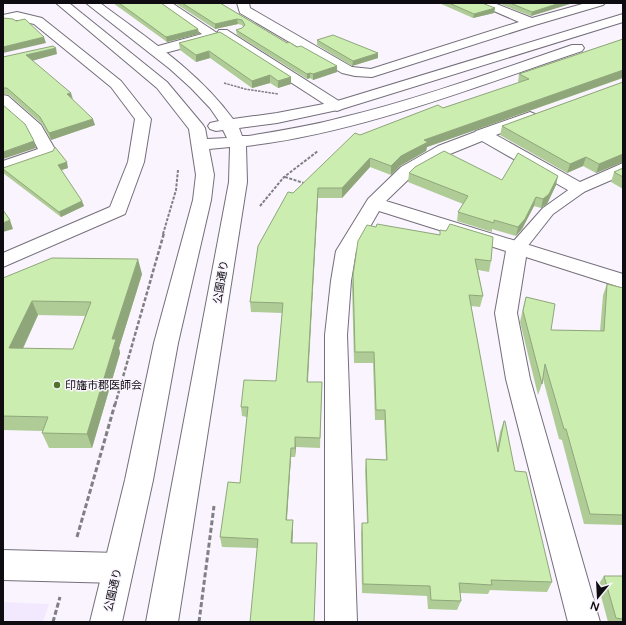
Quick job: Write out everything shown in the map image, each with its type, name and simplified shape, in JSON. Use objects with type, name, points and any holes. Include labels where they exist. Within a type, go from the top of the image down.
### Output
[{"type":"street","name":"公園通り","points":[[62,3],[162,85],[198,137],[205,175],[202,200],[166,343],[139,480],[106,622]]},
{"type":"street","points":[[92,3],[190,78],[215,105],[233,134]]},
{"type":"street","points":[[164,3],[224,33],[337,106]]},
{"type":"street","points":[[243,3],[244,10],[264,22],[347,70],[364,73],[372,73],[531,22],[599,3]]},
{"type":"street","points":[[484,3],[531,22]]},
{"type":"street","points":[[554,3],[574,10]]},
{"type":"street","points":[[3,261],[118,210],[136,162],[143,119],[116,84],[58,45],[38,21],[10,15]]},
{"type":"street","points":[[233,134],[277,118],[337,106],[623,18]]},
{"type":"street","points":[[250,26],[264,22]]},
{"type":"street","points":[[156,52],[224,33]]},
{"type":"street","points":[[198,137],[233,134],[280,137],[333,125],[426,98],[593,43]]},
{"type":"street","points":[[3,99],[35,128],[48,151],[3,167]]},
{"type":"street","points":[[341,622],[336,335],[341,281],[346,251],[374,203],[407,171],[444,150],[459,147],[482,134],[549,110]]},
{"type":"street","name":"公園通り","points":[[162,622],[238,182],[233,134]]},
{"type":"street","points":[[482,134],[578,189],[623,168]]},
{"type":"street","points":[[374,203],[623,281]]},
{"type":"street","points":[[517,248],[506,313],[518,379],[584,622]]},
{"type":"street","points":[[3,565],[118,568]]},
{"type":"lane","points":[[517,248],[548,210],[578,189]]},
{"type":"path","points":[[53,622],[176,190],[178,164]]},
{"type":"path","points":[[284,177],[314,186]]},
{"type":"shaded area","points":[[3,602],[49,604],[43,622],[3,622]]},
{"type":"building","points":[[119,3],[161,3],[198,29],[166,37]]},
{"type":"building","points":[[182,3],[220,3],[287,43],[289,42],[297,47],[301,46],[337,66],[313,74],[307,74],[236,30],[245,25],[242,20],[237,19],[215,24]]},
{"type":"building","points":[[449,3],[482,3],[495,8],[474,14]]},
{"type":"building","points":[[510,3],[560,3],[532,12]]},
{"type":"building","points":[[3,18],[13,19],[16,21],[25,19],[44,37],[3,47]]},
{"type":"building","points":[[220,32],[291,77],[278,81],[270,75],[252,81],[209,51],[196,55],[179,43]]},
{"type":"building","points":[[333,35],[378,53],[353,61],[317,40]]},
{"type":"building","points":[[623,39],[623,70],[424,140],[428,142],[401,156],[391,166],[370,158],[342,188],[318,188],[307,382],[322,382],[320,438],[295,437],[295,448],[291,448],[286,520],[293,520],[291,543],[317,543],[314,622],[250,622],[258,539],[220,537],[228,482],[240,483],[248,407],[241,407],[244,380],[276,381],[283,303],[250,302],[258,246],[288,192],[293,193],[355,133],[360,135],[438,105],[443,108],[529,79],[519,74]]},
{"type":"building","points":[[53,46],[56,48],[26,55],[71,93],[67,94],[93,119],[49,133],[40,117],[7,88],[3,88],[3,57]]},
{"type":"building","points":[[623,82],[623,154],[599,164],[586,157],[570,164],[502,126]]},
{"type":"building","points":[[3,105],[25,124],[34,141],[3,152]]},
{"type":"building","points":[[55,147],[67,162],[58,165],[82,201],[59,212],[3,169],[53,151]]},
{"type":"building","points":[[444,151],[502,180],[518,153],[558,176],[549,194],[543,199],[536,197],[525,219],[518,227],[494,220],[494,223],[458,212],[468,196],[409,173],[415,167]]},
{"type":"building","points":[[623,168],[623,177],[614,172]]},
{"type":"building","points":[[3,210],[10,220],[3,223]]},
{"type":"building","points":[[377,224],[440,235],[440,230],[446,231],[450,224],[493,237],[491,261],[475,259],[483,296],[469,295],[498,452],[505,421],[515,471],[526,472],[552,582],[491,580],[492,585],[459,583],[461,601],[431,600],[430,586],[363,584],[362,523],[368,523],[366,459],[387,460],[385,410],[376,410],[374,352],[355,352],[353,275],[358,241],[367,225],[376,227]]},
{"type":"building","points":[[52,258],[138,259],[112,339],[116,339],[87,434],[42,433],[48,417],[3,416],[3,278]],"holes":[[[32,301],[91,302],[73,349],[9,348]]]},
{"type":"building","points":[[607,284],[623,288],[623,515],[590,514],[566,429],[564,429],[545,364],[542,384],[523,311],[526,297],[555,304],[551,330],[604,331]]},
{"type":"building","points":[[604,576],[623,576],[623,619],[616,618]]},
{"type":"place","name":"印旛市郡医師会","points":[[57,385]]}]
